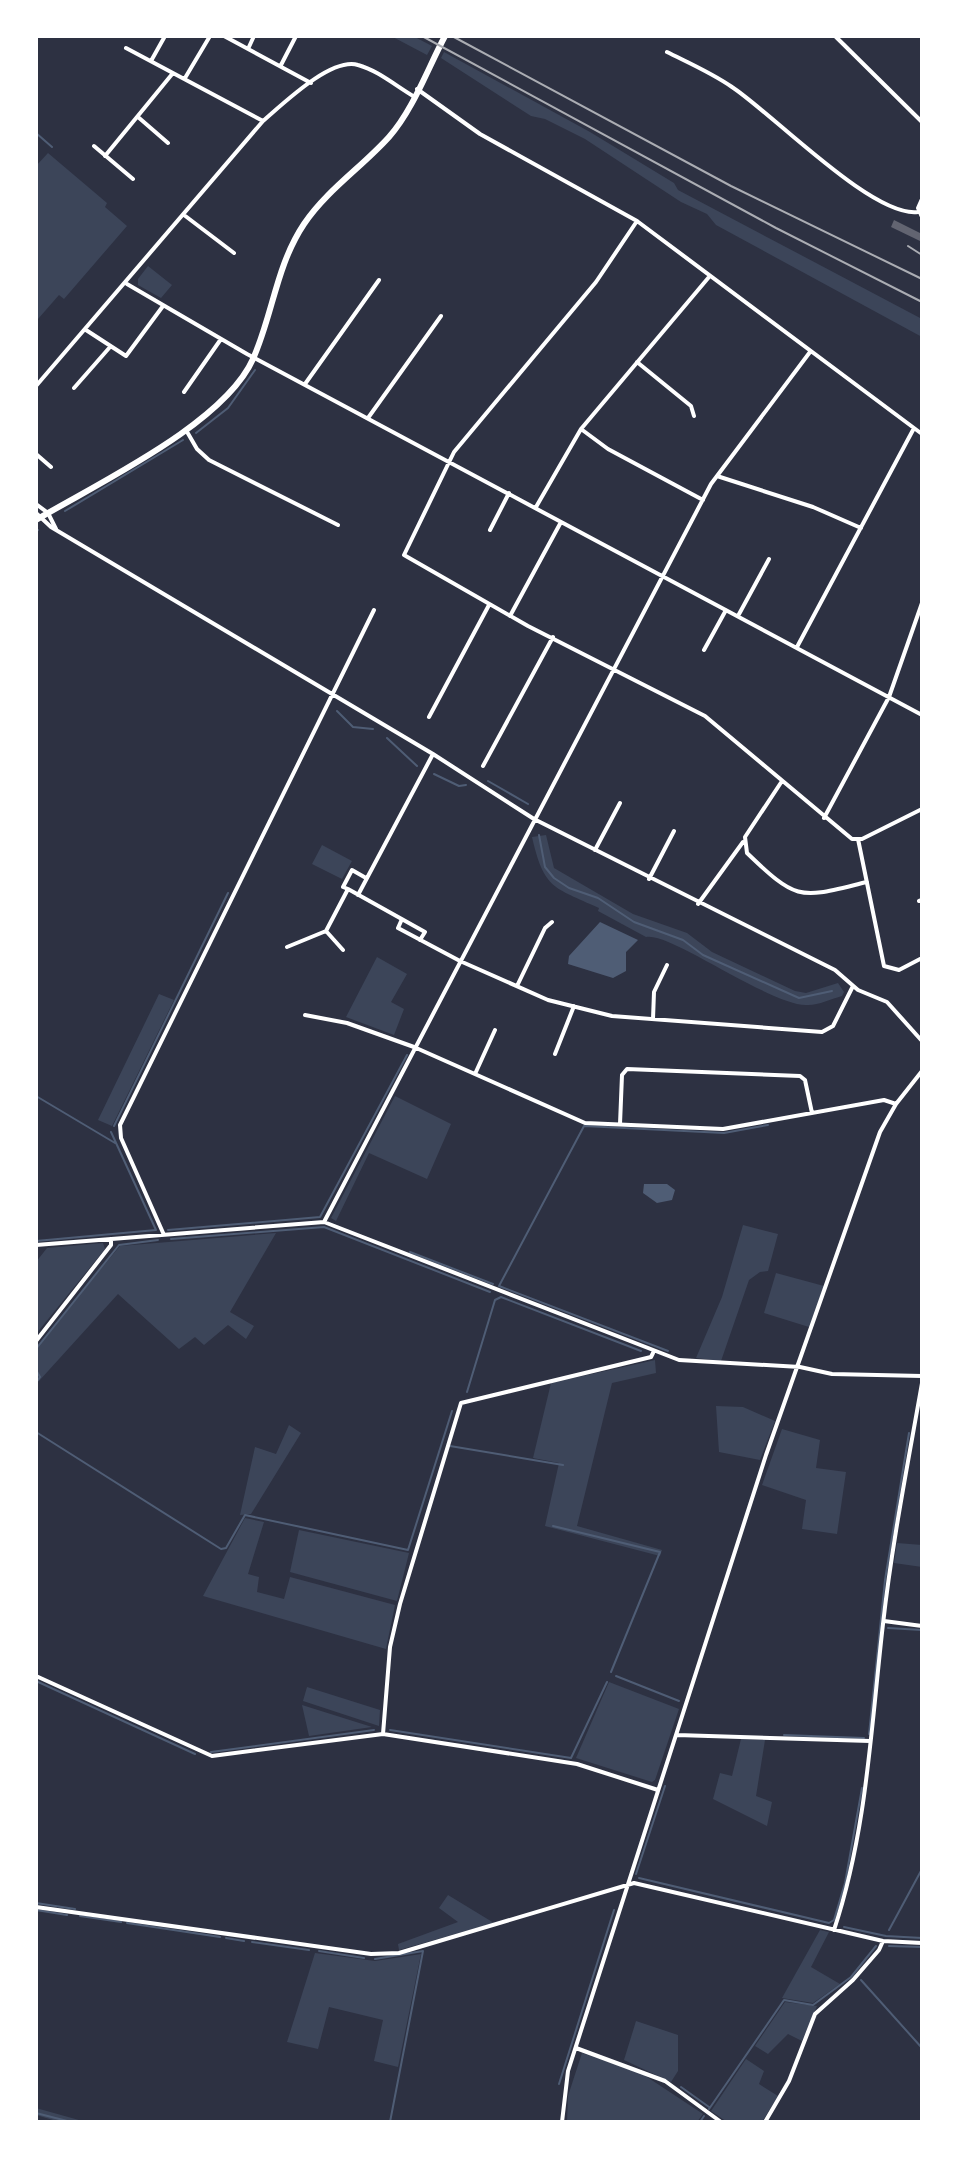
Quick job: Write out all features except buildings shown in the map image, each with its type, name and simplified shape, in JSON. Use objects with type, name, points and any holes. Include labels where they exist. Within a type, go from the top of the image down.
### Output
[{"type":"main road","points":[[37,517],[186,430],[231,394],[254,357],[279,272],[297,235],[321,202],[391,135],[445,36]]},
{"type":"street","points":[[151,61],[165,36]]},
{"type":"street","points":[[185,79],[210,36]]},
{"type":"street","points":[[224,36],[311,83]]},
{"type":"street","points":[[248,49],[254,36]]},
{"type":"street","points":[[281,65],[296,36]]},
{"type":"street","points":[[835,36],[922,122]]},
{"type":"street","points":[[126,48],[263,121]]},
{"type":"street","points":[[667,52],[730,85],[860,190],[898,209],[920,214],[922,199]]},
{"type":"street","points":[[36,386],[127,284],[263,121],[338,66],[356,64],[415,92],[480,134],[637,221],[918,433]]},
{"type":"street","points":[[105,156],[173,73]]},
{"type":"street","points":[[138,117],[168,143]]},
{"type":"street","points":[[94,146],[133,179]]},
{"type":"street","points":[[184,215],[234,253]]},
{"type":"street","points":[[637,221],[596,282],[448,461],[404,555],[489,605],[705,716],[824,818],[858,839],[887,969],[899,970],[922,958]]},
{"type":"street","points":[[536,507],[581,429],[710,276]]},
{"type":"street","points":[[305,384],[379,280]]},
{"type":"street","points":[[127,284],[254,357],[922,715]]},
{"type":"street","points":[[86,330],[123,356],[129,355],[163,306]]},
{"type":"street","points":[[368,418],[441,316]]},
{"type":"street","points":[[184,392],[221,339]]},
{"type":"street","points":[[74,388],[110,347]]},
{"type":"street","points":[[324,1222],[703,500],[717,476],[810,352]]},
{"type":"street","points":[[637,362],[691,406],[694,416]]},
{"type":"street","points":[[797,647],[861,528],[922,425]]},
{"type":"street","points":[[581,429],[608,449],[703,500]]},
{"type":"street","points":[[186,430],[197,449],[209,460],[338,525]]},
{"type":"street","points":[[36,454],[51,467]]},
{"type":"street","points":[[717,476],[813,507],[861,528]]},
{"type":"street","points":[[490,530],[509,493]]},
{"type":"street","points":[[36,504],[48,513],[56,529]]},
{"type":"street","points":[[37,517],[433,754],[534,819],[698,904],[826,965],[853,986],[887,1002],[922,1041]]},
{"type":"street","points":[[510,616],[561,522]]},
{"type":"street","points":[[738,616],[769,559]]},
{"type":"street","points":[[824,818],[889,697],[922,603]]},
{"type":"street","points":[[429,717],[489,605]]},
{"type":"street","points":[[704,650],[726,609]]},
{"type":"street","points":[[164,1235],[121,1138],[120,1125],[374,610]]},
{"type":"street","points":[[483,766],[553,637]]},
{"type":"street","points":[[358,895],[433,754]]},
{"type":"street","points":[[698,904],[782,781]]},
{"type":"street","points":[[594,851],[620,803]]},
{"type":"street","points":[[858,839],[921,811]]},
{"type":"street","points":[[649,879],[674,831]]},
{"type":"street","points":[[743,842],[755,861],[793,891],[803,895],[867,882]]},
{"type":"street","points":[[367,878],[352,870],[343,887],[425,932],[420,940]]},
{"type":"street","points":[[287,947],[326,931],[348,889]]},
{"type":"street","points":[[402,919],[398,928],[460,961],[548,1000],[612,1016],[822,1032],[833,1026],[853,986]]},
{"type":"street","points":[[517,986],[552,922]]},
{"type":"street","points":[[326,931],[343,950]]},
{"type":"street","points":[[653,1019],[654,992],[667,965]]},
{"type":"street","points":[[555,1054],[574,1006]]},
{"type":"street","points":[[305,1015],[347,1023],[414,1047],[585,1123],[723,1129],[884,1100],[896,1104]]},
{"type":"street","points":[[475,1074],[495,1030]]},
{"type":"street","points":[[620,1124],[622,1075],[627,1069],[800,1076],[805,1080],[812,1113]]},
{"type":"street","points":[[562,2122],[564,2091],[576,2048],[766,1455],[800,1367],[880,1132],[896,1104],[922,1071]]},
{"type":"street","points":[[36,1245],[324,1222],[653,1352],[708,1364],[800,1367],[832,1374],[922,1376]]},
{"type":"street","points":[[36,1341],[111,1245],[111,1239]]},
{"type":"street","points":[[383,1734],[390,1647],[400,1604],[461,1403],[651,1357],[653,1352]]},
{"type":"street","points":[[834,1930],[850,1882],[871,1741],[884,1621],[922,1383]]},
{"type":"street","points":[[884,1621],[922,1626]]},
{"type":"street","points":[[36,1676],[212,1756],[383,1734],[577,1764],[658,1790]]},
{"type":"street","points":[[677,1735],[871,1741]]},
{"type":"street","points":[[36,1907],[371,1954],[399,1953],[634,1883],[883,1941],[922,1943]]},
{"type":"street","points":[[765,2122],[789,2081],[815,2014],[853,1980],[883,1941]]},
{"type":"street","points":[[576,2048],[665,2081],[721,2122]]},
{"type":"shaded area","points":[[391,36],[413,36],[432,46],[427,55]]},
{"type":"shaded area","points":[[444,52],[590,132],[674,183],[678,190],[922,319],[922,337],[716,225],[707,214],[681,202],[585,139],[545,119],[531,116],[441,58]]},
{"type":"shaded area","points":[[48,153],[107,203],[105,207],[127,226],[64,299],[59,295],[38,319],[36,166]]},
{"type":"shaded area","points":[[148,266],[172,285],[161,298],[138,285],[138,279]]},
{"type":"shaded area","points":[[546,835],[554,868],[633,914],[687,933],[712,952],[795,991],[806,993],[838,983],[844,992],[842,996],[810,1005],[789,1002],[675,945],[646,937],[598,911],[599,908],[561,890],[546,877],[532,837]]},
{"type":"shaded area","points":[[322,845],[352,861],[342,879],[312,864]]},
{"type":"shaded area","points":[[600,922],[638,940],[626,952],[626,971],[613,978],[568,964],[569,956]]},
{"type":"shaded area","points":[[377,957],[407,974],[391,1002],[404,1009],[394,1035],[346,1017]]},
{"type":"shaded area","points":[[159,994],[174,1000],[112,1126],[98,1120]]},
{"type":"shaded area","points":[[395,1096],[451,1124],[427,1179],[369,1153],[336,1221],[331,1218]]},
{"type":"shaded area","points":[[644,1184],[667,1184],[675,1190],[672,1200],[657,1203],[643,1193]]},
{"type":"shaded area","points":[[743,1225],[778,1234],[768,1271],[760,1272],[749,1280],[721,1361],[696,1358],[722,1297]]},
{"type":"shaded area","points":[[276,1233],[230,1312],[254,1326],[246,1339],[228,1325],[204,1345],[195,1337],[179,1349],[118,1294],[39,1381],[36,1378],[36,1347],[120,1246]]},
{"type":"shaded area","points":[[103,1243],[105,1249],[36,1334],[36,1262],[47,1248]]},
{"type":"shaded area","points":[[776,1273],[824,1286],[809,1327],[764,1313]]},
{"type":"shaded area","points":[[655,1360],[656,1373],[612,1383],[577,1526],[662,1550],[660,1556],[545,1526],[559,1463],[533,1458],[551,1383]]},
{"type":"shaded area","points":[[716,1406],[743,1407],[775,1421],[760,1460],[719,1452]]},
{"type":"shaded area","points":[[289,1425],[301,1433],[251,1514],[240,1515],[255,1447],[276,1454]]},
{"type":"shaded area","points":[[782,1429],[820,1440],[816,1468],[846,1472],[837,1534],[802,1529],[806,1500],[762,1485]]},
{"type":"shaded area","points":[[245,1518],[264,1522],[248,1574],[259,1577],[257,1592],[284,1599],[290,1577],[395,1605],[386,1649],[203,1596]]},
{"type":"shaded area","points":[[299,1530],[409,1553],[397,1601],[290,1572]]},
{"type":"shaded area","points":[[897,1543],[922,1545],[922,1567],[894,1563]]},
{"type":"shaded area","points":[[609,1682],[679,1709],[652,1782],[576,1758]]},
{"type":"shaded area","points":[[307,1687],[380,1710],[379,1726],[303,1701]]},
{"type":"shaded area","points":[[302,1705],[372,1727],[309,1736]]},
{"type":"shaded area","points":[[741,1739],[765,1740],[756,1796],[772,1802],[767,1826],[713,1799],[720,1773],[732,1776]]},
{"type":"shaded area","points":[[448,1895],[494,1923],[399,1950],[398,1944],[458,1922],[439,1908]]},
{"type":"shaded area","points":[[820,1930],[829,1932],[811,1967],[840,1984],[813,2003],[782,1998]]},
{"type":"shaded area","points":[[315,1953],[375,1961],[421,1954],[398,2067],[374,2061],[383,2020],[329,2007],[318,2049],[287,2042]]},
{"type":"shaded area","points":[[785,2002],[817,2006],[802,2041],[788,2034],[768,2054],[755,2046]]},
{"type":"shaded area","points":[[636,2021],[678,2035],[678,2071],[671,2082],[624,2060]]},
{"type":"shaded area","points":[[582,2053],[641,2073],[703,2114],[697,2122],[567,2122],[568,2096]]},
{"type":"shaded area","points":[[746,2059],[764,2071],[759,2084],[778,2096],[762,2122],[727,2122],[711,2111]]},
{"type":"shaded area","points":[[36,2108],[86,2122],[60,2122],[36,2115]]},
{"type":"waterway","points":[[36,133],[52,147]]},
{"type":"waterway","points":[[196,433],[228,408],[255,370]]},
{"type":"waterway","points":[[65,511],[183,440]]},
{"type":"waterway","points":[[337,711],[353,727],[373,729]]},
{"type":"waterway","points":[[387,738],[417,766]]},
{"type":"waterway","points":[[434,774],[459,786],[466,785]]},
{"type":"waterway","points":[[488,781],[528,804]]},
{"type":"waterway","points":[[539,835],[545,867],[569,888],[598,898],[634,922],[683,940],[703,955],[799,998],[832,991]]},
{"type":"waterway","points":[[114,1126],[228,893]]},
{"type":"waterway","points":[[168,1230],[320,1217],[407,1055]]},
{"type":"waterway","points":[[36,1096],[115,1143]]},
{"type":"waterway","points":[[668,1351],[499,1286],[584,1126],[724,1133],[768,1125]]},
{"type":"waterway","points":[[36,1241],[156,1230],[111,1132]]},
{"type":"waterway","points":[[171,1239],[324,1227],[490,1292]]},
{"type":"waterway","points":[[36,1349],[119,1245],[158,1240]]},
{"type":"waterway","points":[[410,1252],[493,1284]]},
{"type":"waterway","points":[[467,1392],[495,1300],[501,1297],[641,1351]]},
{"type":"waterway","points":[[36,1370],[40,1377],[36,1383]]},
{"type":"waterway","points":[[36,1432],[221,1549],[226,1548],[245,1515],[408,1550],[452,1411]]},
{"type":"waterway","points":[[869,1734],[885,1580],[909,1433]]},
{"type":"waterway","points":[[450,1446],[563,1465]]},
{"type":"waterway","points":[[553,1526],[660,1552],[611,1672]]},
{"type":"waterway","points":[[888,1628],[922,1630]]},
{"type":"waterway","points":[[616,1676],[679,1701]]},
{"type":"waterway","points":[[36,1681],[195,1754]]},
{"type":"waterway","points":[[390,1730],[571,1758],[607,1682]]},
{"type":"waterway","points":[[211,1752],[374,1730]]},
{"type":"waterway","points":[[784,1735],[864,1738]]},
{"type":"waterway","points":[[636,1874],[665,1786]]},
{"type":"waterway","points":[[639,1878],[829,1923],[834,1920],[845,1883],[862,1788]]},
{"type":"waterway","points":[[889,1930],[922,1869]]},
{"type":"waterway","points":[[36,1903],[75,1909]]},
{"type":"waterway","points":[[36,1910],[67,1915]]},
{"type":"waterway","points":[[559,2084],[614,1910]]},
{"type":"waterway","points":[[80,1916],[121,1922]]},
{"type":"waterway","points":[[127,1923],[220,1937]]},
{"type":"waterway","points":[[844,1927],[886,1936],[922,1938]]},
{"type":"waterway","points":[[226,1938],[244,1941]]},
{"type":"waterway","points":[[252,1942],[309,1950]]},
{"type":"waterway","points":[[709,2109],[784,2000],[813,2005],[851,1977],[876,1946]]},
{"type":"waterway","points":[[889,1946],[922,1947]]},
{"type":"waterway","points":[[319,1951],[364,1958]]},
{"type":"waterway","points":[[375,1959],[423,1951],[390,2122]]},
{"type":"waterway","points":[[861,1980],[922,2048]]},
{"type":"waterway","points":[[681,2087],[709,2107]]},
{"type":"waterway","points":[[36,2113],[71,2122]]},
{"type":"waterway","points":[[700,2122],[704,2116]]},
{"type":"railway","points":[[422,36],[776,228],[922,302]]},
{"type":"railway","points":[[452,36],[731,186],[922,279]]},
{"type":"railway","points":[[908,246],[922,255]]}]
